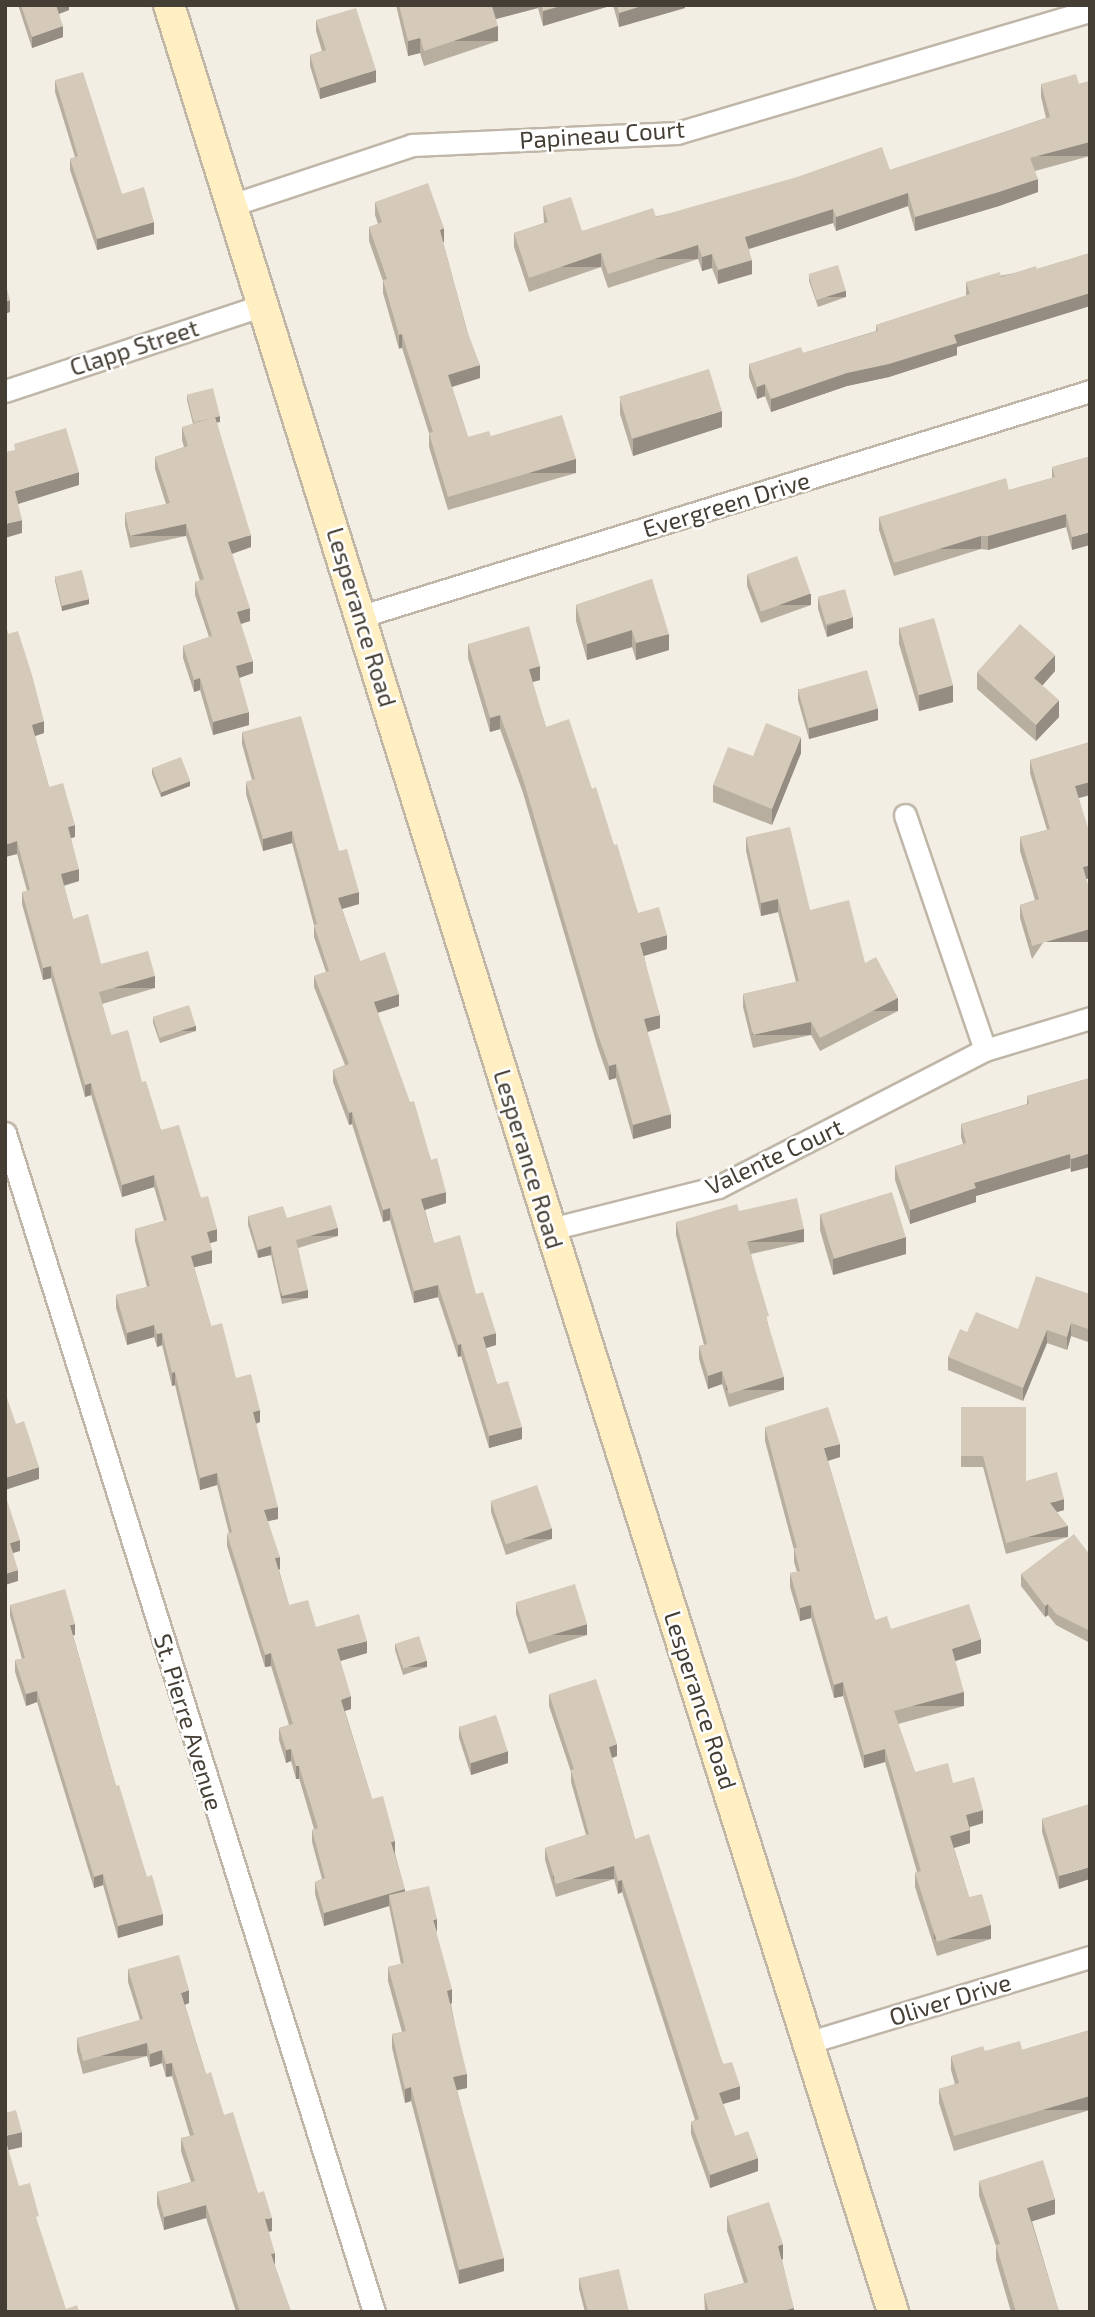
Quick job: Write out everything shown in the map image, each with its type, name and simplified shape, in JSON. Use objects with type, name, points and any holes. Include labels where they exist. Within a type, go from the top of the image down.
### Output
[{"type":"main road","name":"Lesperance Road","points":[[169,5],[362,616],[551,1230],[810,2042],[893,2312]]},
{"type":"street","name":"Papineau Court","points":[[233,205],[412,145],[677,133],[1090,11]]},
{"type":"street","name":"Clapp Street","points":[[5,391],[264,305]]},
{"type":"street","name":"Evergreen Drive","points":[[362,616],[1090,391]]},
{"type":"street","points":[[905,815],[985,1050]]},
{"type":"street","name":"Valente Court","points":[[551,1230],[718,1187],[985,1050],[1090,1018]]},
{"type":"street","name":"St. Pierre Avenue","points":[[5,1133],[374,2312]]},
{"type":"street","name":"Oliver Drive","points":[[810,2042],[1090,1957]]},
{"type":"building","points":[[21,5],[56,5],[63,26],[32,37]]},
{"type":"building","points":[[399,5],[493,5],[498,26],[424,51],[420,38],[408,41]]},
{"type":"building","points":[[542,5],[564,5],[543,11]]},
{"type":"building","points":[[617,5],[645,5],[619,13]]},
{"type":"building","points":[[356,8],[376,70],[320,88],[310,55],[326,50],[316,20]]},
{"type":"building","points":[[83,72],[122,194],[144,187],[154,222],[97,239],[70,159],[78,156],[55,80]]},
{"type":"building","points":[[1076,74],[1079,84],[1090,81],[1090,142],[1030,158],[1038,179],[915,217],[908,193],[836,217],[833,209],[745,237],[752,260],[718,270],[712,254],[702,257],[698,245],[608,274],[601,253],[529,278],[514,233],[548,222],[543,206],[571,197],[582,231],[653,208],[656,217],[797,177],[882,147],[890,170],[1050,117],[1041,84]]},
{"type":"building","points":[[428,183],[444,228],[440,230],[466,328],[480,365],[448,375],[468,437],[489,431],[491,436],[562,415],[576,459],[448,497],[429,433],[433,432],[402,334],[399,335],[383,280],[387,279],[369,227],[382,222],[375,202]]},
{"type":"building","points":[[1090,253],[1090,293],[954,335],[957,343],[889,364],[847,373],[771,399],[765,384],[757,387],[749,364],[801,347],[803,353],[878,331],[876,325],[970,294],[966,282],[1000,272],[1001,277],[1036,266],[1037,269]]},
{"type":"building","points":[[838,265],[846,291],[816,300],[808,274]]},
{"type":"building","points":[[5,282],[10,300],[5,302]]},
{"type":"building","points":[[709,369],[722,411],[632,439],[619,396]]},
{"type":"building","points":[[213,388],[220,416],[194,423],[187,395]]},
{"type":"building","points":[[215,417],[251,535],[228,542],[250,608],[237,612],[253,661],[236,666],[249,712],[213,722],[200,678],[194,680],[183,646],[212,636],[195,582],[204,579],[186,524],[130,536],[125,513],[170,503],[155,457],[188,446],[182,427]]},
{"type":"building","points":[[66,428],[79,472],[15,491],[22,520],[5,524],[5,452],[15,450],[14,444]]},
{"type":"building","points":[[1088,457],[1090,532],[1072,537],[1066,514],[981,536],[894,563],[879,517],[1006,478],[1009,490],[1055,477],[1052,467]]},
{"type":"building","points":[[797,556],[811,594],[761,612],[747,574]]},
{"type":"building","points":[[82,570],[89,599],[62,606],[55,577]]},
{"type":"building","points":[[652,579],[669,634],[636,643],[632,630],[587,644],[576,605]]},
{"type":"building","points":[[845,589],[853,617],[826,625],[818,597]]},
{"type":"building","points":[[934,618],[953,685],[919,695],[899,628]]},
{"type":"building","points":[[1020,624],[1055,655],[1034,678],[1059,700],[1036,725],[977,672]]},
{"type":"building","points":[[5,625],[8,634],[18,631],[32,675],[44,721],[32,725],[49,787],[63,783],[75,825],[68,827],[79,869],[61,874],[73,919],[88,914],[101,964],[148,951],[155,976],[99,992],[111,1035],[128,1030],[142,1082],[146,1081],[161,1130],[179,1125],[201,1198],[208,1196],[217,1229],[207,1232],[212,1250],[191,1256],[211,1326],[222,1323],[236,1378],[251,1374],[260,1410],[253,1412],[278,1507],[264,1510],[280,1557],[275,1558],[289,1605],[308,1600],[316,1627],[359,1614],[367,1641],[337,1649],[351,1696],[341,1700],[372,1799],[383,1796],[395,1841],[391,1842],[405,1889],[324,1913],[315,1882],[325,1878],[312,1830],[318,1828],[299,1766],[296,1766],[291,1749],[286,1750],[279,1728],[293,1724],[271,1653],[265,1655],[227,1534],[232,1532],[217,1473],[200,1478],[175,1372],[172,1373],[162,1333],[157,1334],[154,1325],[127,1333],[116,1295],[150,1286],[135,1229],[167,1220],[154,1175],[122,1185],[91,1083],[85,1085],[51,966],[43,968],[22,892],[30,890],[17,841],[5,845]]},
{"type":"building","points":[[529,626],[540,666],[529,669],[546,727],[569,719],[592,789],[596,787],[614,845],[617,844],[638,913],[659,907],[667,935],[640,943],[660,1015],[644,1019],[671,1114],[633,1125],[616,1064],[609,1066],[597,1032],[523,779],[500,715],[490,718],[468,644]]},
{"type":"building","points":[[867,670],[878,708],[809,728],[798,690]]},
{"type":"building","points":[[301,716],[339,851],[347,849],[359,892],[338,898],[360,961],[385,952],[399,994],[374,1002],[410,1102],[414,1101],[431,1160],[437,1158],[446,1192],[421,1199],[434,1243],[460,1235],[476,1294],[483,1292],[496,1333],[483,1337],[497,1384],[508,1381],[522,1427],[489,1436],[461,1344],[458,1345],[438,1285],[414,1291],[390,1208],[383,1210],[352,1112],[349,1113],[333,1070],[349,1064],[314,976],[329,971],[314,925],[317,924],[292,831],[263,839],[246,782],[255,779],[242,732]]},
{"type":"building","points":[[766,723],[801,737],[772,809],[713,785],[728,747],[753,756]]},
{"type":"building","points":[[1090,742],[1090,782],[1075,786],[1090,834],[1090,865],[1083,867],[1090,892],[1090,929],[1032,946],[1020,905],[1039,899],[1020,837],[1050,829],[1030,760]]},
{"type":"building","points":[[181,757],[190,781],[161,792],[152,768]]},
{"type":"building","points":[[790,827],[810,910],[849,900],[865,963],[876,957],[898,998],[820,1038],[811,1022],[753,1035],[743,994],[799,981],[778,899],[761,903],[746,837]]},
{"type":"building","points":[[189,1005],[196,1026],[160,1038],[153,1017]]},
{"type":"building","points":[[1090,1078],[1090,1153],[1071,1159],[1070,1154],[974,1183],[976,1188],[910,1210],[895,1166],[966,1143],[961,1124],[1029,1104],[1027,1096]]},
{"type":"building","points":[[892,1192],[906,1237],[834,1259],[820,1214]]},
{"type":"building","points":[[797,1198],[804,1229],[747,1242],[784,1377],[729,1394],[722,1371],[708,1376],[699,1346],[707,1344],[676,1222],[737,1204],[739,1211]]},
{"type":"building","points":[[331,1205],[338,1228],[296,1240],[308,1290],[282,1296],[271,1246],[258,1250],[248,1216],[283,1206],[287,1218]]},
{"type":"building","points":[[1036,1276],[1090,1294],[1088,1329],[1071,1323],[1067,1337],[1047,1330],[1023,1388],[948,1357],[960,1329],[967,1332],[976,1312],[1018,1329]]},
{"type":"building","points":[[5,1392],[16,1424],[24,1421],[39,1467],[5,1478]]},
{"type":"building","points":[[828,1407],[840,1444],[824,1448],[875,1620],[887,1616],[891,1629],[969,1604],[981,1639],[952,1649],[964,1692],[894,1711],[915,1772],[948,1763],[953,1783],[974,1777],[983,1810],[966,1815],[970,1830],[950,1836],[969,1897],[982,1894],[991,1925],[937,1942],[915,1873],[921,1871],[885,1749],[864,1755],[843,1682],[834,1685],[811,1605],[800,1608],[790,1573],[800,1571],[794,1548],[797,1548],[765,1427]]},
{"type":"building","points":[[961,1407],[1026,1407],[1026,1481],[1057,1472],[1064,1499],[1050,1503],[1068,1526],[1006,1543],[983,1456],[961,1456]]},
{"type":"building","points":[[537,1485],[552,1528],[506,1544],[491,1501]]},
{"type":"building","points":[[5,1494],[20,1540],[10,1543],[18,1570],[5,1574]]},
{"type":"building","points":[[1074,1534],[1090,1555],[1090,1631],[1056,1614],[1048,1604],[1045,1606],[1021,1574]]},
{"type":"building","points":[[575,1584],[587,1624],[528,1642],[516,1602]]},
{"type":"building","points":[[65,1589],[75,1624],[70,1625],[116,1786],[119,1785],[147,1877],[152,1875],[163,1914],[118,1926],[103,1874],[94,1877],[37,1691],[26,1694],[15,1660],[25,1658],[10,1605]]},
{"type":"building","points":[[419,1636],[427,1661],[403,1668],[395,1644]]},
{"type":"building","points":[[596,1679],[617,1744],[609,1747],[635,1839],[649,1834],[723,2064],[732,2062],[740,2086],[719,2093],[735,2136],[748,2131],[758,2158],[710,2175],[691,2122],[699,2119],[622,1880],[618,1881],[614,1866],[556,1884],[545,1848],[589,1834],[571,1770],[574,1769],[549,1694]]},
{"type":"building","points":[[496,1715],[508,1751],[471,1763],[459,1727]]},
{"type":"building","points":[[1090,1804],[1090,1867],[1059,1876],[1042,1819]]},
{"type":"building","points":[[429,1886],[437,1919],[433,1920],[452,1989],[447,1991],[467,2074],[453,2077],[504,2258],[459,2270],[411,2087],[405,2089],[392,2034],[406,2031],[388,1967],[404,1963],[389,1895]]},
{"type":"building","points":[[179,1955],[189,1990],[181,1993],[206,2074],[211,2072],[224,2115],[233,2112],[258,2193],[264,2191],[272,2218],[265,2219],[275,2253],[271,2254],[291,2312],[240,2312],[206,2205],[164,2217],[157,2192],[195,2181],[181,2138],[194,2135],[172,2063],[166,2064],[162,2050],[150,2054],[147,2043],[83,2061],[77,2038],[143,2019],[128,1969]]},
{"type":"building","points":[[1090,2030],[1090,2096],[954,2136],[939,2089],[959,2083],[951,2056],[983,2046],[985,2051],[1020,2041],[1022,2050]]},
{"type":"building","points":[[16,2110],[22,2132],[5,2136],[5,2113]]},
{"type":"building","points":[[5,2138],[19,2186],[30,2183],[39,2216],[36,2217],[66,2309],[77,2305],[79,2312],[5,2312]]},
{"type":"building","points":[[1043,2160],[1055,2199],[1027,2208],[1059,2312],[1016,2312],[996,2245],[1000,2244],[979,2181]]},
{"type":"building","points":[[769,2202],[783,2244],[778,2246],[794,2308],[779,2312],[709,2312],[704,2294],[748,2282],[727,2216]]},
{"type":"building","points":[[619,2269],[629,2312],[588,2312],[579,2278]]}]
